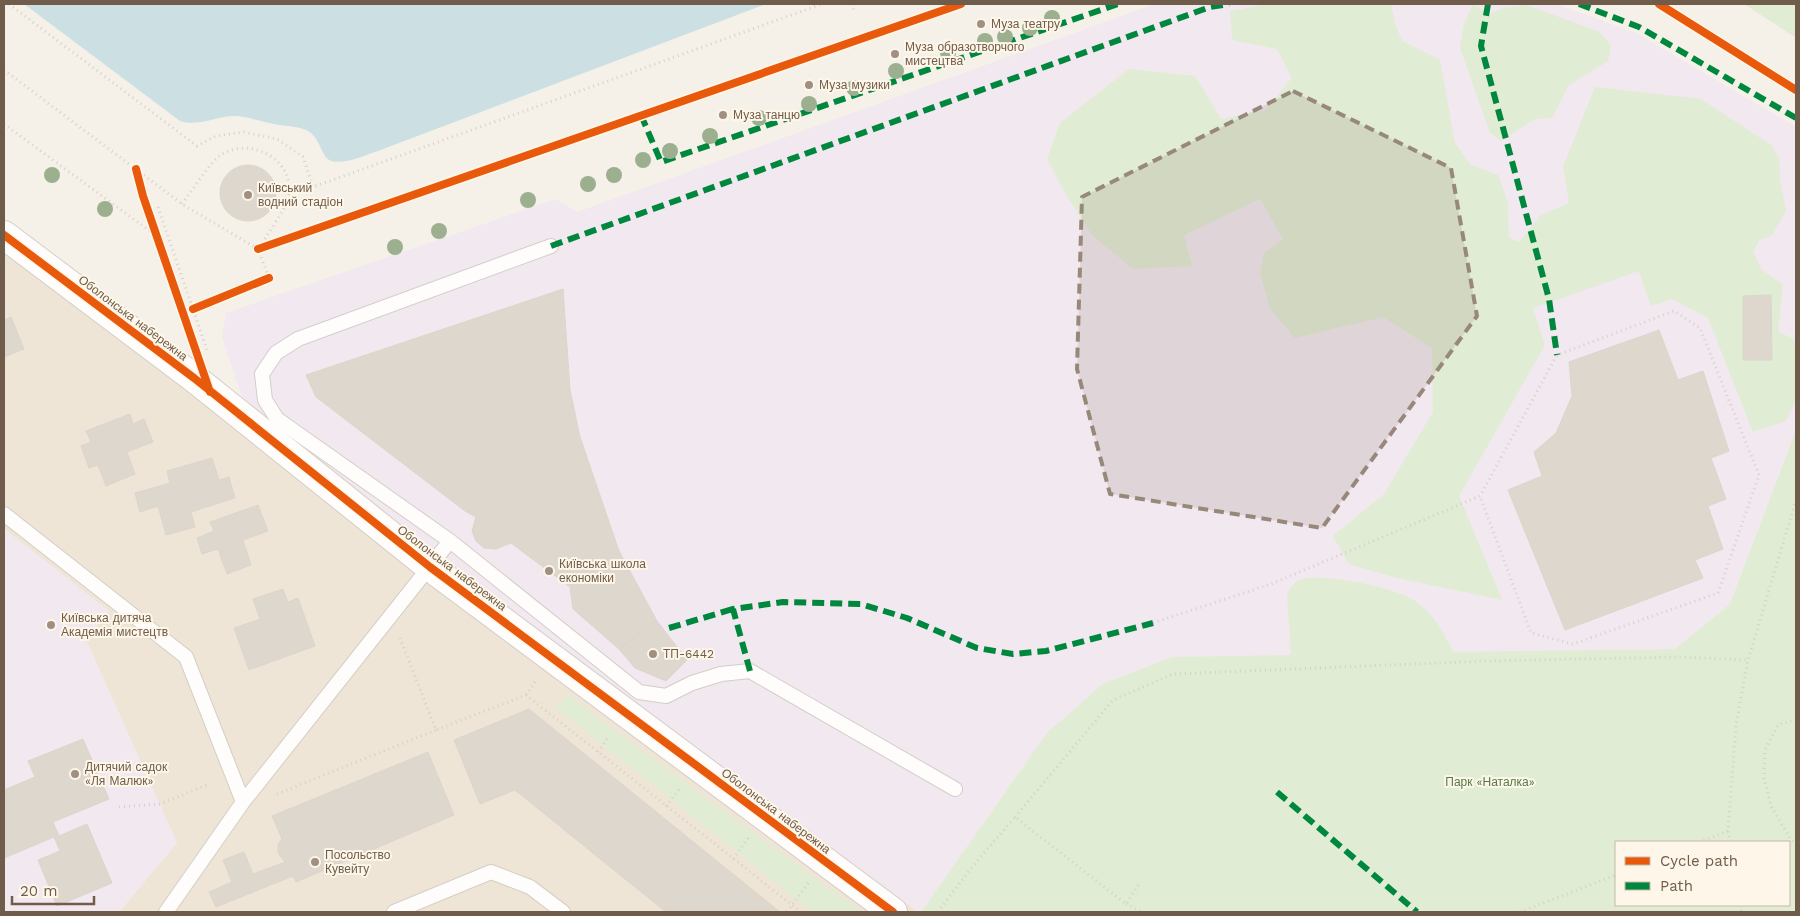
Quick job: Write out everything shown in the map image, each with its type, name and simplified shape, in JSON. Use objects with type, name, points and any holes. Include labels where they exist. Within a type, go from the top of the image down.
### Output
[{"type":"street","name":"Оболонська набережна","points":[[4,235],[194,378],[430,567],[893,912]]},
{"type":"lane","points":[[551,246],[298,340],[276,353],[262,374],[265,400],[277,420],[450,541],[640,692],[666,696],[692,683],[750,671],[956,790]]},
{"type":"lane","points":[[4,514],[186,657],[244,802]]},
{"type":"lane","points":[[166,912],[244,802],[450,541]]},
{"type":"lane","points":[[394,912],[491,872],[530,887],[563,912]]},
{"type":"path","points":[[9,4],[197,146],[216,136],[244,132],[277,139],[302,157],[313,187],[822,4]]},
{"type":"path","points":[[851,4],[854,11]]},
{"type":"path","points":[[258,249],[961,4]]},
{"type":"path","points":[[1659,4],[1796,90]]},
{"type":"path","points":[[4,70],[182,204],[258,249],[269,278],[193,309]]},
{"type":"path","points":[[4,124],[158,237]]},
{"type":"path","points":[[182,204],[216,159],[228,151],[241,147],[255,148],[268,153],[278,162],[285,173],[289,187],[288,200],[258,249]]},
{"type":"path","points":[[136,169],[141,187]]},
{"type":"path","points":[[158,207],[211,361]]},
{"type":"path","points":[[152,221],[161,246]]},
{"type":"path","points":[[1153,624],[1271,584],[1480,496],[1557,354],[1674,311],[1700,328],[1759,475],[1718,593],[1573,644],[1531,633],[1480,496]]},
{"type":"path","points":[[1730,841],[1728,831],[1736,725],[1748,660],[1796,500]]},
{"type":"path","points":[[391,616],[436,730]]},
{"type":"path","points":[[938,912],[972,867],[1112,700],[1173,674],[1495,661],[1682,658],[1748,660]]},
{"type":"path","points":[[276,795],[526,695],[801,912]]},
{"type":"path","points":[[1796,719],[1778,725],[1765,750],[1764,778],[1771,806],[1796,845]]},
{"type":"path","points":[[119,807],[160,804],[208,784]]},
{"type":"path","points":[[1015,817],[1126,904],[1142,912]]},
{"type":"path","points":[[1701,841],[1728,831]]},
{"type":"path","points":[[787,912],[825,861]]},
{"type":"path","points":[[1520,912],[1615,875]]},
{"type":"path","points":[[1126,904],[1139,884]]},
{"type":"highlighted area","points":[[1293,91],[1451,168],[1477,316],[1322,528],[1110,494],[1077,369],[1082,197]]},
{"type":"shaded area","points":[[24,4],[766,4],[378,151],[350,160],[335,162],[325,156],[311,133],[298,127],[236,116],[196,123],[180,121]]},
{"type":"shaded area","name":"Київська школа економіки","points":[[1155,4],[1556,4],[1636,33],[1796,127],[1796,430],[1730,604],[1675,649],[1172,657],[1047,733],[921,912],[918,912],[483,590],[247,412],[222,337],[226,313],[556,199],[577,212]]},
{"type":"shaded area","points":[[4,226],[433,553],[918,912],[119,912],[177,843],[86,640],[109,611],[4,529]]},
{"type":"shaded area","name":"Дитячий садок «Ля Малюк»","points":[[4,529],[109,611],[86,640],[177,843],[119,912],[4,912]]},
{"type":"green space","points":[[1270,4],[1391,4],[1395,23],[1402,41],[1440,60],[1455,143],[1471,165],[1498,175],[1508,203],[1509,237],[1519,242],[1540,216],[1569,203],[1563,167],[1595,87],[1701,99],[1771,145],[1779,158],[1780,180],[1786,211],[1772,235],[1760,240],[1753,251],[1761,269],[1783,285],[1778,331],[1796,341],[1796,400],[1786,421],[1753,432],[1708,318],[1672,299],[1651,306],[1639,271],[1533,308],[1545,345],[1459,496],[1502,600],[1393,577],[1349,564],[1333,536],[1384,494],[1433,412],[1432,348],[1383,317],[1295,338],[1270,309],[1260,272],[1264,253],[1283,239],[1260,199],[1184,235],[1192,266],[1133,269],[1092,235],[1064,191],[1047,159],[1060,123],[1129,69],[1195,76],[1221,119],[1264,111],[1292,78],[1277,49],[1232,40],[1230,11]]},
{"type":"green space","points":[[1473,4],[1489,14],[1503,8],[1526,5],[1600,32],[1611,46],[1608,61],[1569,85],[1552,118],[1535,119],[1501,141],[1490,133],[1460,48],[1464,24]]},
{"type":"green space","points":[[1744,4],[1796,4],[1796,38]]},
{"type":"green space","name":"Парк «Наталка»","points":[[1796,430],[1796,912],[921,912],[1047,733],[1103,684],[1172,657],[1291,655],[1287,594],[1292,586],[1300,580],[1324,578],[1340,580],[1376,587],[1406,596],[1429,613],[1454,652],[1675,649],[1730,604]]},
{"type":"green space","points":[[567,695],[861,912],[812,912],[556,708]]},
{"type":"building","name":"Київський водний стадіон","points":[[248,165],[263,170],[271,178],[276,193],[271,208],[263,216],[248,221],[233,216],[225,208],[220,193],[225,178],[233,170]]},
{"type":"building","points":[[563,289],[570,390],[580,437],[619,551],[657,621],[619,649],[573,609],[570,587],[511,543],[496,549],[484,548],[476,541],[472,531],[476,517],[465,511],[316,397],[306,375]]},
{"type":"building","points":[[1771,295],[1772,360],[1743,360],[1743,296]]},
{"type":"building","points":[[11,317],[24,349],[4,357],[4,320]]},
{"type":"building","points":[[1659,330],[1678,380],[1703,371],[1729,451],[1711,458],[1726,499],[1708,506],[1723,549],[1695,560],[1703,578],[1565,630],[1508,490],[1542,476],[1534,452],[1556,433],[1572,396],[1569,362]]},
{"type":"building","points":[[130,414],[133,424],[144,419],[153,442],[127,452],[135,474],[106,486],[98,465],[89,468],[81,446],[91,442],[86,431]]},
{"type":"building","points":[[212,458],[219,480],[229,477],[235,498],[191,512],[195,527],[166,535],[158,506],[140,512],[135,493],[170,483],[167,471]]},
{"type":"building","points":[[258,505],[268,531],[243,540],[251,565],[227,574],[218,549],[202,554],[197,538],[214,531],[210,522]]},
{"type":"building","points":[[283,589],[288,602],[298,598],[315,646],[249,670],[234,628],[260,619],[253,599]]},
{"type":"building","name":"ТП-6442","points":[[657,621],[687,660],[666,681],[635,668],[619,649]]},
{"type":"building","points":[[529,709],[780,912],[666,912],[515,790],[480,804],[454,740]]},
{"type":"building","points":[[83,739],[109,799],[53,822],[59,836],[87,824],[112,883],[57,906],[38,860],[60,851],[54,837],[4,858],[4,790],[35,777],[28,761]]},
{"type":"building","points":[[428,752],[454,815],[296,882],[293,876],[216,907],[209,892],[232,882],[223,860],[244,852],[253,874],[285,862],[278,853],[278,844],[282,839],[272,816]]},
{"type":"marked path","points":[[641,115],[661,162],[1118,4]]},
{"type":"marked path","points":[[551,246],[1210,7],[1229,4]]},
{"type":"marked path","points":[[1488,4],[1481,46],[1549,299],[1557,355]]},
{"type":"marked path","points":[[1579,4],[1639,27],[1796,118]]},
{"type":"marked path","points":[[750,671],[733,609],[783,602],[861,604],[907,618],[977,648],[1013,654],[1046,651],[1153,623]]},
{"type":"marked path","points":[[669,628],[733,609]]},
{"type":"marked path","points":[[1277,792],[1417,912]]},
{"type":"cycle path","points":[[258,249],[961,4]]},
{"type":"cycle path","points":[[1659,4],[1796,90]]},
{"type":"cycle path","points":[[136,169],[143,196],[210,392]]},
{"type":"cycle path","points":[[4,235],[194,378],[430,567],[893,912]]},
{"type":"cycle path","points":[[193,309],[269,278]]},
{"type":"place","name":"Муза театру","points":[[981,24]]},
{"type":"place","name":"Муза образотворчого мистецтва","points":[[895,54]]},
{"type":"place","name":"Муза музики","points":[[809,85]]},
{"type":"place","name":"Муза танцю","points":[[723,115]]},
{"type":"place","name":"Київський водний стадіон","points":[[248,195]]},
{"type":"place","name":"Київська школа економіки","points":[[549,571]]},
{"type":"place","name":"Київська дитяча Академія мистецтв","points":[[51,625]]},
{"type":"place","name":"ТП-6442","points":[[653,654]]},
{"type":"place","name":"Дитячий садок «Ля Малюк»","points":[[75,774]]},
{"type":"place","name":"Посольство Кувейту","points":[[315,862]]}]
